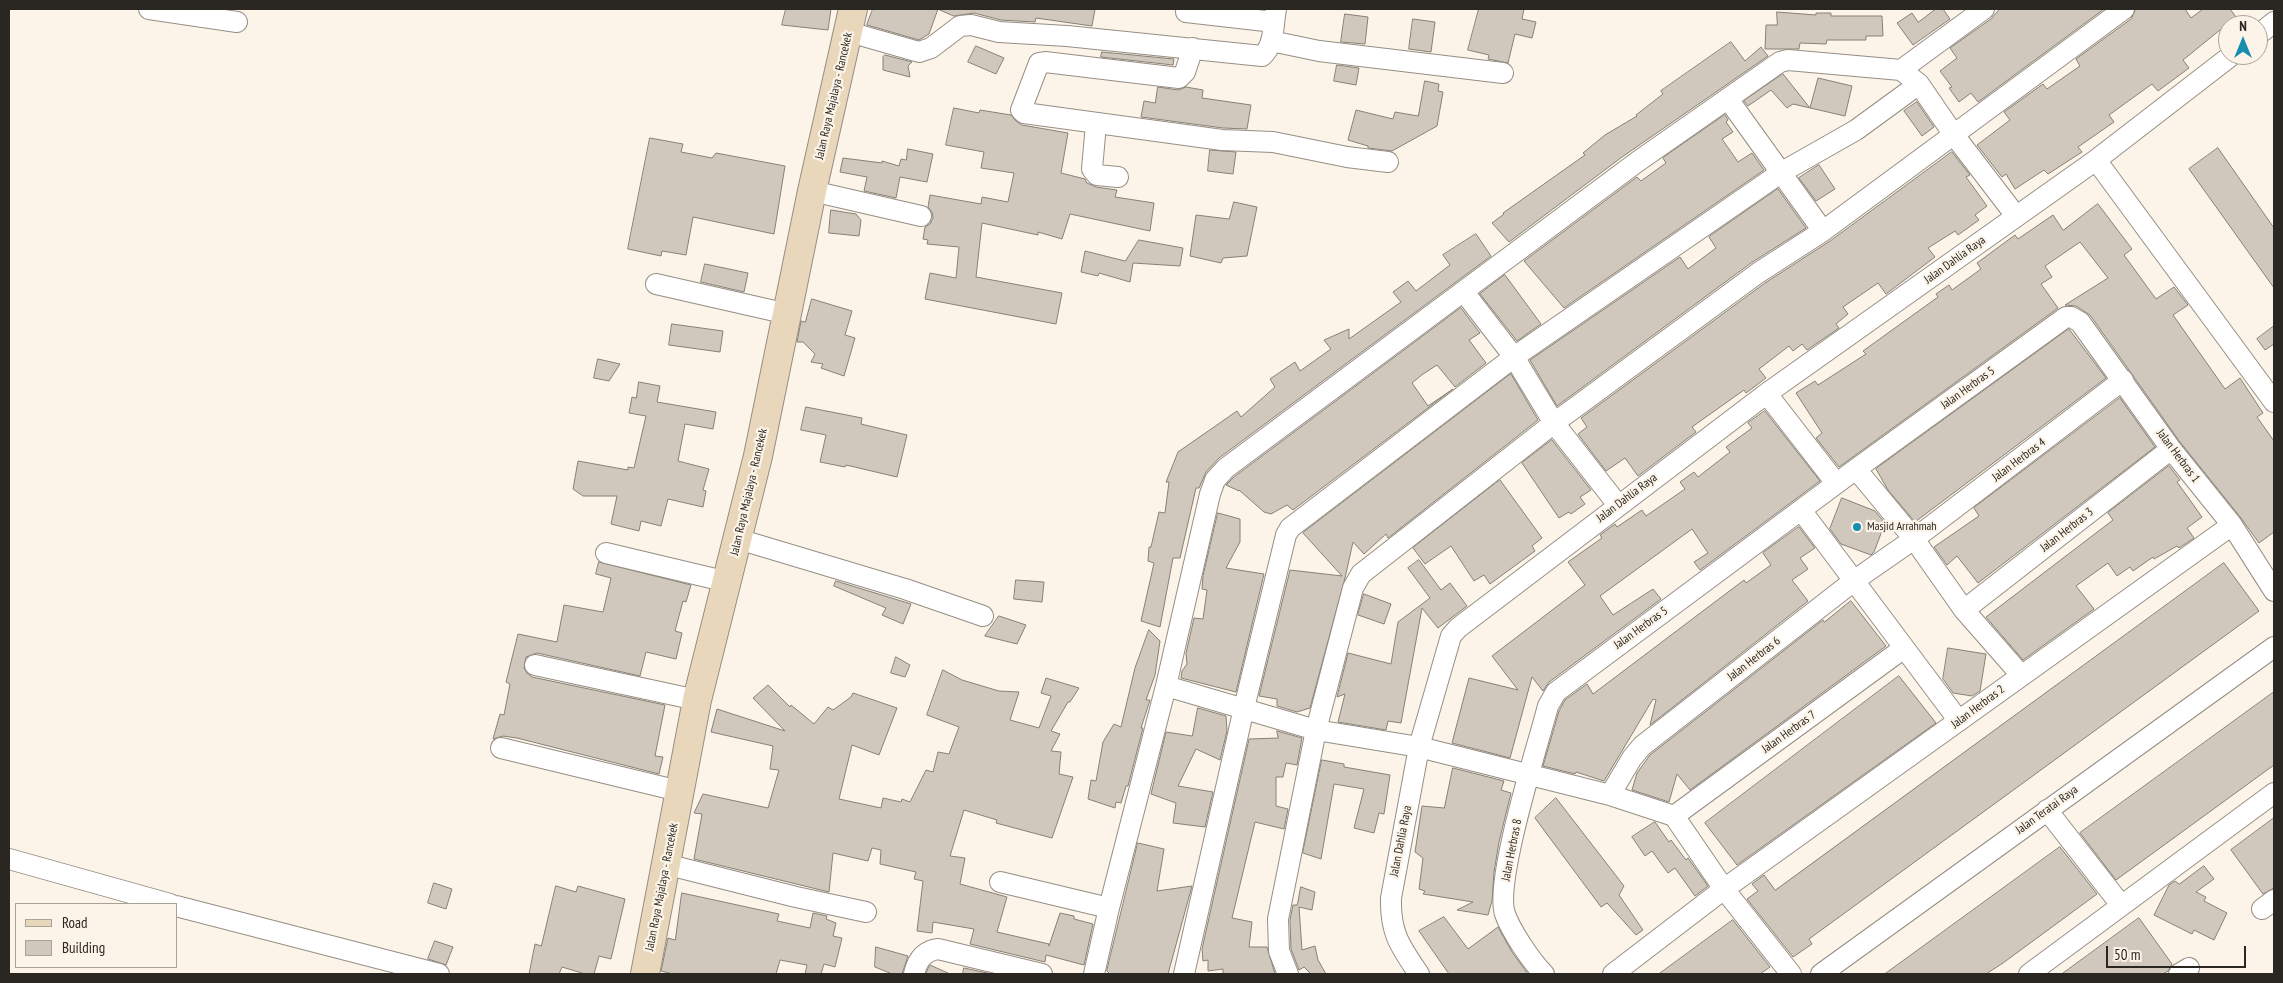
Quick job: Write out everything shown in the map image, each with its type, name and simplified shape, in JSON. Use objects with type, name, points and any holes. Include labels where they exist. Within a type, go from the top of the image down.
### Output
[{"type":"main road","name":"Jalan Raya Majalaya - Rancekek","points":[[650,973],[665,864],[698,700],[758,456],[812,191],[851,20]]},
{"type":"street","points":[[149,9],[237,22]]},
{"type":"street","points":[[1901,70],[1984,9]]},
{"type":"street","points":[[1288,974],[1279,951],[1278,919],[1316,730],[1353,588],[1361,574],[1554,423],[1758,273],[1823,230],[1954,135],[2124,9]]},
{"type":"street","points":[[1186,12],[1274,24],[1319,51],[1503,73]]},
{"type":"street","points":[[851,20],[919,52],[931,48],[960,26],[965,25],[999,32],[1193,48],[1262,56],[1267,51],[1274,24]]},
{"type":"street","points":[[1193,48],[1185,72],[1179,78],[1046,62],[1039,63],[1021,110],[1024,113],[1096,124],[1222,140],[1273,142],[1347,157],[1388,162]]},
{"type":"street","points":[[1094,974],[1166,686],[1210,494],[1215,480],[1226,468],[1637,162],[1780,62],[1788,60],[1901,70],[1919,84],[1954,135],[2016,216]]},
{"type":"street","name":"Jalan Dahlia Raya","points":[[1419,974],[1398,943],[1390,920],[1391,898],[1419,747],[1451,636],[1458,628],[1767,394],[2096,160],[2219,65]]},
{"type":"street","points":[[1184,974],[1244,708],[1286,535],[1290,528],[1514,357],[1782,172],[1856,130],[1919,84]]},
{"type":"street","points":[[1728,100],[1823,230]]},
{"type":"street","points":[[1096,124],[1092,168],[1097,175],[1118,178]]},
{"type":"street","points":[[2096,160],[2274,402]]},
{"type":"street","points":[[812,191],[921,216]]},
{"type":"street","points":[[656,284],[788,314]]},
{"type":"street","points":[[1464,292],[1514,357],[1554,423],[1618,505]]},
{"type":"street","name":"Jalan Herbras 5","points":[[1530,776],[1548,706],[1556,692],[1856,469],[2066,317],[2072,317],[2080,322]]},
{"type":"street","name":"Jalan Herbras 1","points":[[2080,322],[2171,449],[2232,524],[2274,591]]},
{"type":"street","name":"Jalan Herbras 4","points":[[1914,539],[2123,380]]},
{"type":"street","points":[[1767,394],[1836,484]]},
{"type":"street","name":"Jalan Herbras 3","points":[[1964,610],[2171,449]]},
{"type":"street","points":[[1856,469],[1914,539],[1964,610],[2021,675]]},
{"type":"street","points":[[1801,510],[1959,721]]},
{"type":"street","name":"Jalan Herbras 2","points":[[1724,889],[2232,524]]},
{"type":"street","points":[[738,539],[905,589],[983,616]]},
{"type":"street","name":"Jalan Herbras 6","points":[[1610,795],[1632,758],[1642,746],[1855,580],[1914,539]]},
{"type":"street","points":[[606,553],[728,582]]},
{"type":"street","name":"Jalan Teratai Raya","points":[[1821,974],[2274,647]]},
{"type":"street","name":"Jalan Herbras 7","points":[[1674,816],[1904,648]]},
{"type":"street","points":[[535,665],[698,700]]},
{"type":"street","points":[[1166,686],[1316,730],[1419,747],[1610,795],[1674,816],[1724,889],[1791,974]]},
{"type":"street","points":[[501,748],[679,791]]},
{"type":"street","name":"Jalan Herbras 8","points":[[1530,776],[1506,871],[1504,908],[1505,914],[1533,962],[1544,974]]},
{"type":"street","points":[[2029,974],[2274,793]]},
{"type":"street","points":[[2047,810],[2121,906]]},
{"type":"street","points":[[9,859],[166,903]]},
{"type":"street","points":[[665,864],[796,897],[866,912]]},
{"type":"street","points":[[1000,882],[1109,908]]},
{"type":"street","points":[[1613,974],[1724,889]]},
{"type":"street","points":[[178,907],[439,974]]},
{"type":"street","points":[[914,974],[916,964],[922,956],[929,950],[938,949],[1042,974]]},
{"type":"building","points":[[786,9],[831,9],[828,30],[782,25]]},
{"type":"building","points":[[873,9],[938,9],[929,34],[919,40],[867,25]]},
{"type":"building","points":[[938,9],[1095,9],[1092,26],[1036,18],[1035,22],[1001,20],[974,13],[954,16]]},
{"type":"building","points":[[1479,9],[1524,9],[1522,19],[1536,22],[1532,38],[1515,34],[1508,63],[1488,59],[1489,55],[1468,50]]},
{"type":"building","points":[[1936,9],[1943,9],[1950,19],[1913,45],[1897,23],[1912,13],[1918,22]]},
{"type":"building","points":[[2000,9],[2104,9],[1978,102],[1971,93],[1959,102],[1949,88],[1952,87],[1940,71],[1957,58],[1950,48],[1991,19]]},
{"type":"building","points":[[2136,9],[2185,9],[2191,18],[2203,9],[2230,9],[2234,15],[2218,15],[2218,32],[2183,60],[2189,68],[2158,91],[2152,84],[2109,115],[2114,122],[2078,147],[2082,152],[2048,174],[2044,170],[2015,189],[2006,174],[2002,177],[1977,145],[2010,120],[2004,112],[2043,84],[2047,89],[2080,66],[2076,59],[2131,19]]},
{"type":"building","points":[[1777,12],[1816,15],[1816,13],[1831,13],[1831,16],[1882,16],[1883,36],[1866,36],[1866,40],[1827,40],[1826,44],[1800,43],[1799,49],[1765,49],[1766,25],[1777,25]]},
{"type":"building","points":[[1345,14],[1368,17],[1365,44],[1341,42]]},
{"type":"building","points":[[1413,19],[1435,22],[1431,52],[1409,49]]},
{"type":"building","points":[[1731,42],[1745,61],[1761,47],[1768,56],[1622,157],[1509,242],[1492,223],[1503,213],[1585,155],[1583,153],[1605,135],[1637,116],[1663,94],[1661,91]]},
{"type":"building","points":[[976,46],[1004,58],[996,74],[968,62]]},
{"type":"building","points":[[1102,52],[1174,59],[1173,65],[1101,57]]},
{"type":"building","points":[[885,55],[912,62],[908,66],[910,77],[883,70],[883,57]]},
{"type":"building","points":[[1337,65],[1359,68],[1356,85],[1334,81]]},
{"type":"building","points":[[1783,74],[1810,108],[1793,104],[1787,108],[1771,90],[1748,106],[1744,101]]},
{"type":"building","points":[[1818,78],[1852,86],[1845,116],[1810,108]]},
{"type":"building","points":[[1425,81],[1439,84],[1438,91],[1443,92],[1437,126],[1392,151],[1368,148],[1368,146],[1348,140],[1356,110],[1393,119],[1395,112],[1418,116]]},
{"type":"building","points":[[1158,87],[1178,90],[1186,87],[1203,90],[1202,98],[1251,105],[1247,129],[1223,128],[1141,117],[1144,101],[1155,103]]},
{"type":"building","points":[[1917,102],[1934,127],[1922,136],[1904,111]]},
{"type":"building","points":[[954,108],[979,113],[980,110],[1011,115],[1022,125],[1068,133],[1061,173],[1085,179],[1087,183],[1096,187],[1117,190],[1115,197],[1154,203],[1150,231],[1070,214],[1062,239],[1038,232],[1038,235],[982,223],[976,277],[1062,293],[1056,324],[925,299],[930,273],[956,278],[959,247],[927,244],[928,240],[923,239],[925,227],[930,224],[933,218],[932,212],[928,207],[930,195],[981,204],[982,197],[1008,202],[1014,173],[981,168],[984,152],[946,145]]},
{"type":"building","points":[[1725,115],[1728,120],[1726,122],[1733,132],[1722,139],[1738,162],[1752,153],[1764,170],[1564,308],[1524,261],[1637,177],[1641,181],[1666,163],[1663,158]]},
{"type":"building","points":[[650,138],[683,144],[681,152],[712,158],[716,153],[785,166],[774,234],[693,217],[686,255],[662,251],[661,256],[628,249]]},
{"type":"building","points":[[2218,148],[2274,228],[2274,288],[2189,169]]},
{"type":"building","points":[[908,149],[933,154],[927,182],[900,177],[896,198],[864,191],[867,177],[840,172],[843,158],[882,163],[882,161],[899,166],[901,159],[906,160]]},
{"type":"building","points":[[1210,150],[1236,152],[1233,174],[1208,171]]},
{"type":"building","points":[[1952,152],[1970,175],[1966,177],[1987,206],[1975,215],[1979,220],[1958,235],[1955,231],[1928,248],[1935,257],[1886,294],[1878,283],[1843,307],[1848,314],[1836,324],[1839,328],[1807,350],[1802,344],[1793,351],[1789,346],[1759,369],[1766,378],[1746,393],[1744,390],[1692,427],[1696,432],[1638,476],[1625,458],[1606,471],[1578,434],[1587,427],[1581,418],[1765,283],[1830,241]]},
{"type":"building","points":[[1819,165],[1835,189],[1816,201],[1799,178]]},
{"type":"building","points":[[1778,189],[1806,228],[1751,263],[1557,406],[1530,360],[1680,257],[1688,269],[1716,248],[1709,237]]},
{"type":"building","points":[[1234,202],[1257,207],[1247,256],[1223,258],[1221,263],[1190,256],[1196,215],[1229,219]]},
{"type":"building","points":[[2098,204],[2132,249],[2124,255],[2156,299],[2174,287],[2188,305],[2173,315],[2225,389],[2240,378],[2263,413],[2257,417],[2274,441],[2274,532],[2259,543],[2180,442],[2090,315],[2076,306],[2065,305],[2108,278],[2080,242],[2045,266],[2052,277],[2041,284],[2058,308],[1839,467],[1816,438],[1822,433],[1796,393],[1815,381],[1818,385],[1866,354],[1863,351],[1938,297],[1936,294],[1949,285],[1952,290],[1981,269],[1977,263],[2015,235],[2018,239],[2053,215],[2063,230]]},
{"type":"building","points":[[831,210],[856,214],[861,220],[859,236],[829,233]]},
{"type":"building","points":[[1476,234],[1491,256],[1219,458],[1206,472],[1199,488],[1196,488],[1180,558],[1173,558],[1160,627],[1141,621],[1154,563],[1148,561],[1149,547],[1151,547],[1159,512],[1165,513],[1169,482],[1166,482],[1178,452],[1237,411],[1241,417],[1275,387],[1270,379],[1295,362],[1300,371],[1331,349],[1324,340],[1349,329],[1349,339],[1401,302],[1393,292],[1408,281],[1416,291],[1450,265],[1443,255]]},
{"type":"building","points":[[1139,240],[1183,248],[1180,266],[1133,263],[1130,282],[1099,273],[1098,276],[1081,272],[1085,251],[1125,261]]},
{"type":"building","points":[[705,264],[748,273],[744,292],[701,282]]},
{"type":"building","points":[[1505,275],[1541,324],[1517,341],[1480,294]]},
{"type":"building","points":[[812,299],[852,311],[845,335],[855,338],[844,376],[821,368],[823,364],[811,362],[815,354],[803,342],[797,342],[801,321],[805,322]]},
{"type":"building","points":[[1461,308],[1480,333],[1469,340],[1486,363],[1455,387],[1437,365],[1423,374],[1412,383],[1428,406],[1453,389],[1293,510],[1287,505],[1271,514],[1264,512],[1239,490],[1226,485],[1234,477]]},
{"type":"building","points":[[672,324],[723,331],[720,352],[669,345]]},
{"type":"building","points":[[2274,326],[2274,344],[2265,350],[2257,339]]},
{"type":"building","points":[[2069,329],[2106,378],[1915,522],[1888,490],[1876,469]]},
{"type":"building","points":[[598,359],[620,364],[609,381],[594,378]]},
{"type":"building","points":[[1511,374],[1538,420],[1388,538],[1386,534],[1364,554],[1353,542],[1310,708],[1297,712],[1277,706],[1277,699],[1259,696],[1290,570],[1342,576],[1303,533]]},
{"type":"building","points":[[639,382],[660,386],[657,402],[716,412],[713,429],[685,424],[678,461],[709,469],[703,490],[706,491],[703,507],[668,499],[661,526],[641,521],[639,531],[611,524],[617,496],[583,496],[573,489],[578,461],[628,470],[628,467],[634,468],[646,416],[629,413],[632,397],[636,398]]},
{"type":"building","points":[[2120,398],[2155,447],[1978,583],[1957,556],[1947,565],[1934,547],[1979,516],[1974,508]]},
{"type":"building","points":[[806,407],[862,418],[861,424],[907,435],[897,477],[846,465],[845,467],[820,462],[826,435],[801,430]]},
{"type":"building","points":[[1765,411],[1820,481],[1700,570],[1694,562],[1708,553],[1692,529],[1600,596],[1613,615],[1653,589],[1661,599],[1549,682],[1543,691],[1532,677],[1510,758],[1452,743],[1469,678],[1518,690],[1492,656],[1585,585],[1568,562],[1602,538],[1600,535],[1615,524],[1617,527],[1642,510],[1646,516],[1685,489],[1680,482],[1694,472],[1698,477],[1730,452],[1726,447],[1752,428],[1748,423]]},
{"type":"building","points":[[1552,440],[1591,490],[1580,497],[1585,504],[1571,514],[1569,512],[1559,518],[1522,463]]},
{"type":"building","points":[[2169,466],[2180,480],[2177,482],[2202,517],[2187,528],[2194,538],[2179,548],[2177,546],[2154,559],[2153,557],[2133,571],[2130,567],[2117,576],[2108,563],[2076,586],[2094,609],[2023,660],[1986,617],[2113,520],[2108,513]]},
{"type":"building","points":[[1500,480],[1542,538],[1532,546],[1535,551],[1490,584],[1484,575],[1474,581],[1451,546],[1425,564],[1413,548]]},
{"type":"building","name":"Masjid Arrahmah","points":[[1842,498],[1875,511],[1885,523],[1874,552],[1871,555],[1841,544],[1830,529]]},
{"type":"building","points":[[1218,513],[1240,519],[1240,542],[1226,568],[1264,574],[1236,692],[1181,678],[1182,671],[1187,664],[1186,653],[1194,618],[1203,619],[1207,590],[1202,589],[1203,576]]},
{"type":"building","points":[[1799,527],[1815,548],[1800,558],[1808,569],[1792,580],[1808,601],[1650,725],[1656,700],[1653,699],[1604,781],[1576,772],[1575,774],[1543,766],[1559,711],[1565,700],[1587,684],[1593,694],[1744,580],[1746,583],[1771,565],[1763,553]]},
{"type":"building","points":[[1419,560],[1441,590],[1450,583],[1467,606],[1438,628],[1422,608],[1401,723],[1388,721],[1386,730],[1338,722],[1345,694],[1337,697],[1348,653],[1391,664],[1398,622],[1430,598],[1408,568]]},
{"type":"building","points":[[599,562],[691,585],[686,602],[683,601],[675,631],[682,633],[676,659],[646,652],[640,676],[537,653],[526,657],[524,668],[532,677],[665,705],[655,756],[663,757],[659,774],[517,738],[503,736],[493,739],[500,714],[504,715],[510,684],[506,682],[518,634],[557,642],[564,605],[603,612],[611,578],[596,574]]},
{"type":"building","points":[[2224,563],[2259,611],[1809,939],[1812,944],[1793,957],[1747,899],[1758,891],[1752,884],[1764,875],[1775,890]]},
{"type":"building","points":[[1016,580],[1044,582],[1042,602],[1014,599]]},
{"type":"building","points":[[836,581],[911,604],[903,624],[882,615],[886,608],[834,586]]},
{"type":"building","points":[[1364,594],[1391,604],[1384,624],[1358,615]]},
{"type":"building","points":[[1851,601],[1886,646],[1690,790],[1677,774],[1669,802],[1632,790],[1637,773],[1650,755],[1823,620],[1824,622]]},
{"type":"building","points":[[999,616],[1026,625],[1017,644],[985,636]]},
{"type":"building","points":[[1149,630],[1160,641],[1155,675],[1146,700],[1150,700],[1141,728],[1143,728],[1128,786],[1126,786],[1121,803],[1116,802],[1115,808],[1088,799],[1091,780],[1096,781],[1103,742],[1114,724],[1121,727],[1135,668]]},
{"type":"building","points":[[1948,648],[1986,654],[1980,691],[1972,696],[1953,693],[1943,679]]},
{"type":"building","points":[[896,657],[910,665],[905,677],[891,673]]},
{"type":"building","points":[[943,670],[962,680],[999,691],[1019,692],[1010,720],[1039,728],[1051,696],[1041,693],[1046,678],[1079,688],[1070,702],[1068,702],[1051,731],[1060,734],[1051,751],[1061,752],[1059,774],[1073,777],[1052,838],[996,823],[997,820],[964,810],[950,856],[965,858],[960,884],[1007,897],[997,932],[1049,944],[1049,946],[1060,913],[1074,916],[1074,919],[1093,924],[1084,965],[1046,955],[1045,962],[970,944],[974,929],[933,922],[932,933],[917,931],[923,881],[914,879],[916,872],[880,864],[881,850],[872,848],[868,861],[833,853],[829,892],[694,859],[702,814],[694,813],[703,794],[768,808],[779,770],[770,769],[773,746],[711,732],[717,709],[785,731],[753,698],[768,685],[790,707],[791,705],[814,724],[828,707],[833,710],[851,697],[853,693],[897,708],[879,755],[852,745],[839,799],[881,808],[883,798],[901,802],[902,799],[910,802],[926,770],[933,772],[938,752],[949,754],[959,727],[927,715]]},
{"type":"building","points":[[1899,676],[1936,723],[1737,865],[1705,823]]},
{"type":"building","points":[[2274,692],[2274,765],[2116,880],[2080,833]]},
{"type":"building","points":[[1198,708],[1226,716],[1227,731],[1220,760],[1196,749],[1178,786],[1213,792],[1205,827],[1173,823],[1176,803],[1151,794],[1166,732],[1192,736]]},
{"type":"building","points":[[1277,731],[1302,738],[1297,765],[1286,763],[1283,777],[1276,777],[1276,806],[1288,809],[1284,829],[1255,822],[1232,918],[1252,922],[1249,947],[1267,947],[1275,974],[1223,974],[1223,969],[1208,971],[1208,960],[1203,961],[1202,949],[1249,739],[1278,738]]},
{"type":"building","points":[[1322,760],[1344,764],[1344,767],[1390,775],[1384,814],[1379,813],[1374,833],[1354,828],[1364,789],[1334,784],[1321,859],[1303,853]]},
{"type":"building","points":[[1453,768],[1504,781],[1501,790],[1511,793],[1499,842],[1492,901],[1488,915],[1457,910],[1473,902],[1423,894],[1425,891],[1419,889],[1423,858],[1415,852],[1422,806],[1444,808]]},
{"type":"building","points":[[1556,798],[1624,886],[1619,895],[1643,930],[1636,935],[1607,903],[1601,907],[1535,818]]},
{"type":"building","points":[[2274,818],[2274,888],[2263,894],[2231,850]]},
{"type":"building","points":[[1655,822],[1669,842],[1671,840],[1686,860],[1688,858],[1708,886],[1695,896],[1675,868],[1668,873],[1652,851],[1645,856],[1632,837]]},
{"type":"building","points":[[1138,843],[1164,849],[1157,891],[1192,886],[1168,974],[1110,974],[1107,971]]},
{"type":"building","points":[[2060,847],[2097,894],[2003,963],[1986,974],[1885,974]]},
{"type":"building","points":[[2204,866],[2214,879],[2196,892],[2206,897],[2204,901],[2227,913],[2214,940],[2194,930],[2192,934],[2154,915],[2169,885],[2175,881],[2179,884]]},
{"type":"building","points":[[434,883],[452,889],[446,909],[428,903]]},
{"type":"building","points":[[556,886],[576,892],[578,886],[625,899],[611,959],[599,956],[594,974],[585,974],[562,967],[559,974],[529,974],[535,944],[541,946]]},
{"type":"building","points":[[1301,887],[1315,892],[1312,910],[1299,907],[1302,950],[1315,946],[1318,960],[1326,974],[1311,974],[1304,967],[1299,970],[1291,949],[1290,920],[1293,905],[1297,905]]},
{"type":"building","points":[[682,893],[779,914],[777,921],[810,928],[813,913],[827,916],[826,919],[836,923],[833,936],[842,938],[835,967],[824,964],[821,974],[805,974],[807,965],[780,960],[776,974],[673,974],[661,971],[668,938],[675,940]]},
{"type":"building","points":[[1444,917],[1468,949],[1498,927],[1512,952],[1528,974],[1449,974],[1419,931]]},
{"type":"building","points":[[2139,918],[2172,964],[2168,971],[2163,974],[2062,974]]},
{"type":"building","points":[[1733,920],[1770,967],[1760,974],[1659,974]]},
{"type":"building","points":[[435,941],[453,947],[446,965],[428,959]]},
{"type":"building","points":[[876,947],[908,956],[902,974],[892,974],[875,967]]},
{"type":"building","points":[[930,965],[950,974],[926,974]]},
{"type":"building","points":[[964,968],[992,974],[963,974]]},
{"type":"place","name":"Masjid Arrahmah","points":[[1857,527]]}]
